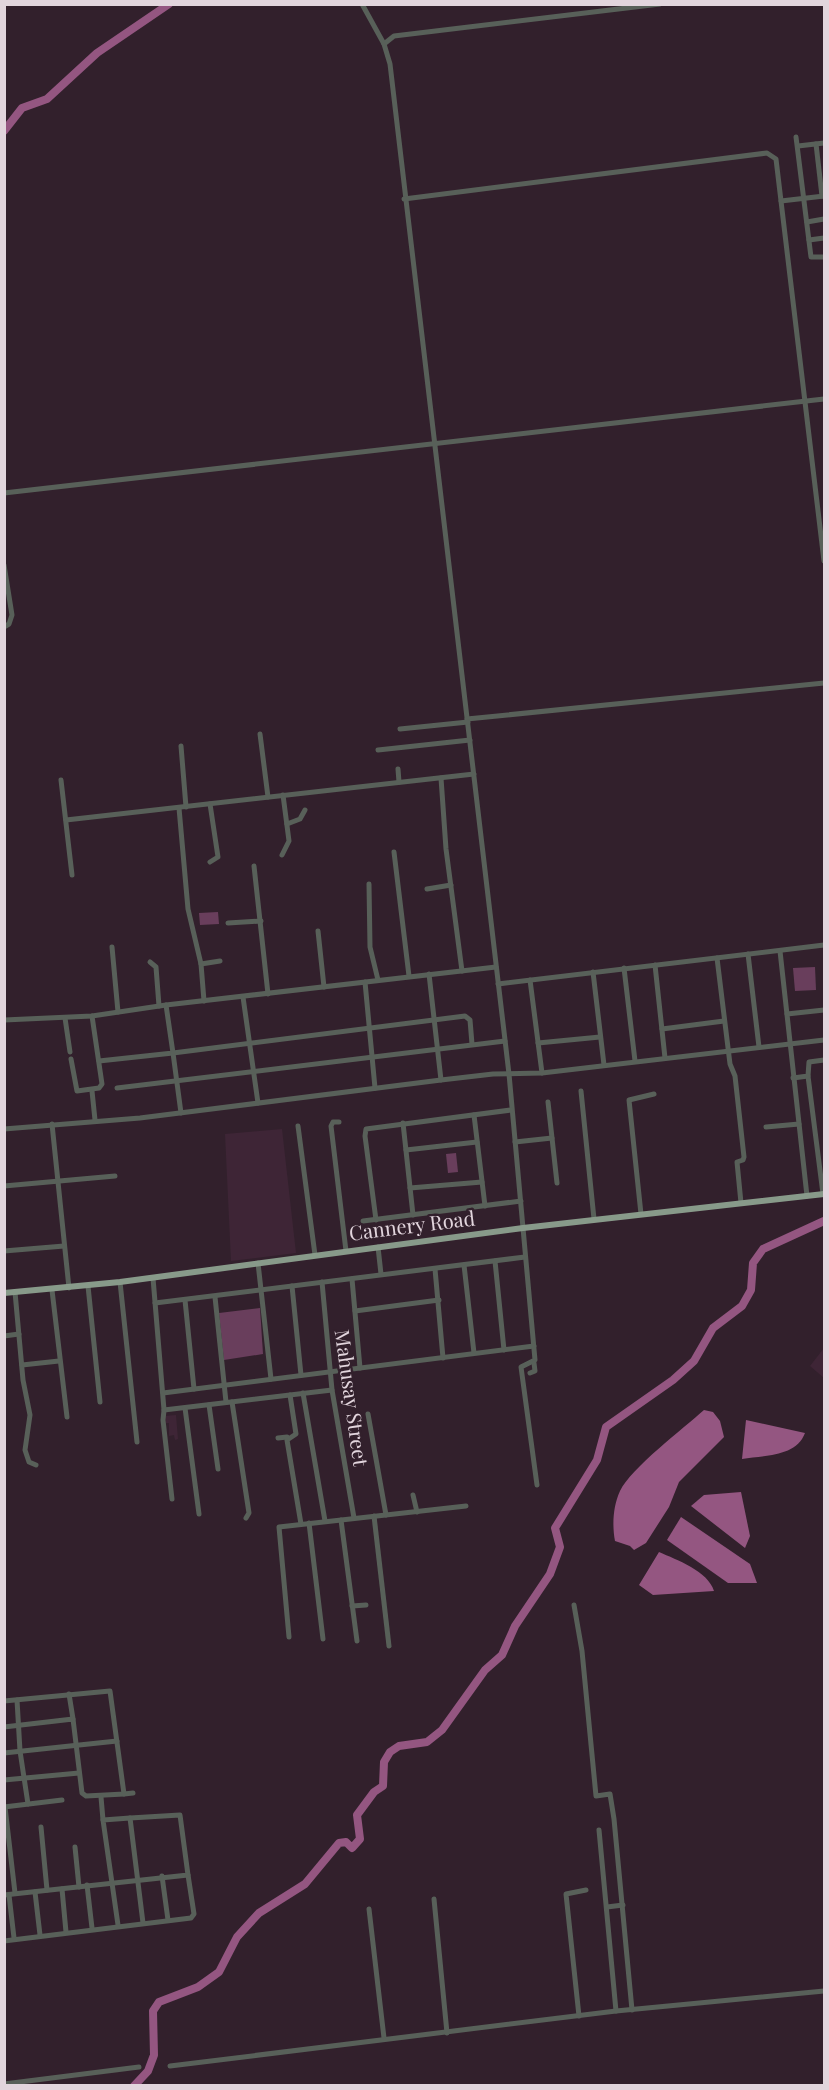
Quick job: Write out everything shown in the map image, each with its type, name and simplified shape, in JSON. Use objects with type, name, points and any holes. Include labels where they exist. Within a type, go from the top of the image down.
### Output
[{"type":"main road","name":"Cannery Road","points":[[4,1293],[88,1286],[594,1219],[824,1194]]},
{"type":"street","points":[[362,4],[384,44],[390,64],[404,199],[509,1074],[534,1346],[535,1371],[530,1373]]},
{"type":"street","points":[[384,44],[394,36],[660,4]]},
{"type":"street","points":[[796,137],[812,259],[825,258]]},
{"type":"street","points":[[798,146],[825,143]]},
{"type":"street","points":[[780,201],[823,196],[816,144]]},
{"type":"street","points":[[404,199],[767,153],[776,159],[825,561]]},
{"type":"street","points":[[807,222],[825,219]]},
{"type":"street","points":[[809,240],[825,238]]},
{"type":"street","points":[[4,494],[825,399]]},
{"type":"street","points":[[4,565],[12,615],[9,624],[4,627]]},
{"type":"street","points":[[400,729],[825,683]]},
{"type":"street","points":[[260,734],[268,797]]},
{"type":"street","points":[[378,750],[470,740]]},
{"type":"street","points":[[181,746],[186,807]]},
{"type":"street","points":[[398,769],[399,782]]},
{"type":"street","points":[[66,820],[474,774]]},
{"type":"street","points":[[441,778],[462,971]]},
{"type":"street","points":[[61,780],[72,875]]},
{"type":"street","points":[[282,855],[289,841],[283,795]]},
{"type":"street","points":[[210,804],[218,857],[210,862]]},
{"type":"street","points":[[179,808],[188,909],[201,964],[204,1001]]},
{"type":"street","points":[[287,824],[300,819],[305,810]]},
{"type":"street","points":[[394,852],[409,976]]},
{"type":"street","points":[[254,866],[268,994]]},
{"type":"street","points":[[369,884],[370,947],[378,980]]},
{"type":"street","points":[[427,889],[451,885]]},
{"type":"street","points":[[228,923],[261,921]]},
{"type":"street","points":[[318,931],[324,987]]},
{"type":"street","points":[[498,984],[825,945]]},
{"type":"street","points":[[112,947],[118,1012]]},
{"type":"street","points":[[780,951],[807,1196]]},
{"type":"street","points":[[747,954],[759,1047]]},
{"type":"street","points":[[717,958],[728,1051],[735,1076],[744,1157],[743,1160],[737,1162],[741,1203]]},
{"type":"street","points":[[150,962],[156,968],[173,1053],[181,1113]]},
{"type":"street","points":[[201,964],[220,962]]},
{"type":"street","points":[[655,965],[665,1058]]},
{"type":"street","points":[[4,1020],[92,1016],[163,1005],[496,967]]},
{"type":"street","points":[[624,968],[635,1061]]},
{"type":"street","points":[[593,972],[604,1065]]},
{"type":"street","points":[[429,974],[441,1080]]},
{"type":"street","points":[[530,980],[542,1073]]},
{"type":"street","points":[[365,982],[375,1088]]},
{"type":"street","points":[[243,997],[258,1103]]},
{"type":"street","points":[[787,1014],[825,1010]]},
{"type":"street","points":[[71,1059],[75,1089],[80,1092],[99,1088],[102,1084],[92,1016]]},
{"type":"street","points":[[99,1061],[467,1016],[472,1044]]},
{"type":"street","points":[[65,1018],[70,1052]]},
{"type":"street","points":[[662,1029],[724,1021]]},
{"type":"street","points":[[538,1043],[600,1037]]},
{"type":"street","points":[[4,1129],[181,1113],[441,1080],[542,1073],[825,1040]]},
{"type":"street","points":[[117,1088],[505,1041]]},
{"type":"street","points":[[824,1194],[808,1076],[809,1062],[825,1060]]},
{"type":"street","points":[[793,1078],[808,1076]]},
{"type":"street","points":[[92,1090],[95,1120]]},
{"type":"street","points":[[581,1090],[594,1219]]},
{"type":"street","points":[[641,1214],[629,1100],[654,1094]]},
{"type":"street","points":[[548,1102],[557,1183]]},
{"type":"street","points":[[376,1220],[365,1132],[369,1128],[511,1110]]},
{"type":"street","points":[[474,1115],[485,1206]]},
{"type":"street","points":[[339,1122],[333,1122],[331,1126],[346,1251]]},
{"type":"street","points":[[403,1123],[413,1215]]},
{"type":"street","points":[[52,1124],[69,1288]]},
{"type":"street","points":[[766,1127],[799,1124]]},
{"type":"street","points":[[298,1126],[315,1255]]},
{"type":"street","points":[[515,1142],[552,1138]]},
{"type":"street","points":[[406,1150],[477,1142]]},
{"type":"street","points":[[4,1186],[115,1176]]},
{"type":"street","points":[[410,1188],[482,1182]]},
{"type":"street","points":[[363,1221],[521,1201]]},
{"type":"street","points":[[4,1251],[64,1246]]},
{"type":"street","points":[[378,1247],[381,1274]]},
{"type":"street","points":[[156,1303],[525,1257]]},
{"type":"street","points":[[495,1261],[504,1350]]},
{"type":"street","points":[[258,1263],[271,1379]]},
{"type":"street","points":[[464,1265],[474,1353]]},
{"type":"street","points":[[435,1269],[443,1358]]},
{"type":"street","points":[[153,1278],[171,1499]]},
{"type":"street","points":[[352,1279],[360,1368]]},
{"type":"street","points":[[120,1282],[137,1442]]},
{"type":"street","name":"Mahusay Street","points":[[322,1282],[332,1390],[354,1518]]},
{"type":"street","points":[[88,1286],[100,1402]]},
{"type":"street","points":[[292,1286],[301,1375]]},
{"type":"street","points":[[52,1290],[67,1417]]},
{"type":"street","points":[[15,1292],[22,1365],[30,1415],[25,1450],[27,1459],[36,1465]]},
{"type":"street","points":[[215,1297],[224,1385],[249,1511],[246,1518]]},
{"type":"street","points":[[185,1300],[194,1389]]},
{"type":"street","points":[[355,1311],[439,1300]]},
{"type":"street","points":[[4,1336],[19,1335]]},
{"type":"street","points":[[163,1393],[534,1346]]},
{"type":"street","points":[[22,1365],[60,1361]]},
{"type":"street","points":[[534,1363],[524,1364],[521,1367],[537,1485]]},
{"type":"street","points":[[164,1410],[332,1390]]},
{"type":"street","points":[[303,1393],[325,1521]]},
{"type":"street","points":[[278,1438],[296,1434],[290,1395]]},
{"type":"street","points":[[209,1404],[218,1469]]},
{"type":"street","points":[[185,1408],[199,1514]]},
{"type":"street","points":[[368,1414],[386,1515]]},
{"type":"street","points":[[287,1437],[302,1524]]},
{"type":"street","points":[[413,1495],[417,1512]]},
{"type":"street","points":[[289,1637],[278,1528],[466,1506]]},
{"type":"street","points":[[374,1516],[389,1646]]},
{"type":"street","points":[[342,1520],[357,1641]]},
{"type":"street","points":[[309,1523],[323,1639]]},
{"type":"street","points":[[352,1606],[366,1605]]},
{"type":"street","points":[[574,1605],[582,1651],[596,1796]]},
{"type":"street","points":[[4,1701],[110,1691],[124,1794]]},
{"type":"street","points":[[69,1694],[83,1795],[101,1797],[133,1793]]},
{"type":"street","points":[[17,1700],[20,1751],[28,1803]]},
{"type":"street","points":[[4,1727],[73,1719]]},
{"type":"street","points":[[4,1753],[117,1741]]},
{"type":"street","points":[[4,1780],[79,1773]]},
{"type":"street","points":[[588,1797],[610,1794],[633,2010]]},
{"type":"street","points":[[101,1797],[118,1925]]},
{"type":"street","points":[[14,1938],[9,1895],[5,1807],[62,1800]]},
{"type":"street","points":[[4,1941],[92,1928],[190,1918],[194,1914],[180,1815],[104,1820]]},
{"type":"street","points":[[130,1818],[143,1923]]},
{"type":"street","points":[[41,1827],[47,1890]]},
{"type":"street","points":[[599,1830],[616,2011]]},
{"type":"street","points":[[75,1847],[79,1887]]},
{"type":"street","points":[[9,1895],[162,1876],[188,1875]]},
{"type":"street","points":[[162,1876],[168,1920]]},
{"type":"street","points":[[87,1885],[92,1928]]},
{"type":"street","points":[[62,1889],[66,1932]]},
{"type":"street","points":[[579,2016],[566,1894],[586,1890]]},
{"type":"street","points":[[35,1892],[40,1935]]},
{"type":"street","points":[[434,1899],[447,2032]]},
{"type":"street","points":[[607,1907],[623,1905]]},
{"type":"street","points":[[369,1909],[384,2038]]},
{"type":"street","points":[[170,2066],[616,2011],[825,1991]]},
{"type":"street","points":[[4,2084],[139,2067]]},
{"type":"shaded area","points":[[218,912],[219,924],[200,925],[199,913]]},
{"type":"shaded area","points":[[815,967],[816,990],[795,991],[793,968]]},
{"type":"shaded area","points":[[282,1129],[296,1253],[231,1261],[225,1134]]},
{"type":"shaded area","points":[[456,1153],[458,1172],[448,1173],[446,1154]]},
{"type":"shaded area","points":[[260,1308],[263,1354],[224,1360],[219,1313]]},
{"type":"shaded area","points":[[824,1348],[824,1378],[810,1366]]},
{"type":"shaded area","points":[[704,1410],[713,1412],[720,1421],[724,1437],[679,1482],[669,1507],[646,1543],[634,1550],[630,1546],[615,1541],[613,1522],[615,1509],[620,1491],[626,1482],[646,1460]]},
{"type":"shaded area","points":[[176,1415],[178,1439],[175,1440],[174,1435],[169,1436],[169,1423],[166,1423],[165,1416]]},
{"type":"shaded area","points":[[746,1420],[805,1433],[795,1447],[787,1451],[742,1459]]},
{"type":"shaded area","points":[[741,1492],[750,1536],[745,1548],[691,1506],[704,1495]]},
{"type":"shaded area","points":[[681,1517],[750,1564],[757,1583],[728,1583],[667,1540]]},
{"type":"shaded area","points":[[659,1552],[699,1572],[711,1584],[714,1591],[653,1595],[639,1585]]},
{"type":"waterway","points":[[4,131],[22,108],[47,99],[97,53],[169,4]]},
{"type":"waterway","points":[[134,2086],[148,2071],[154,2055],[153,2011],[159,2002],[198,1987],[219,1972],[237,1937],[259,1913],[305,1884],[339,1843],[346,1842],[352,1848],[360,1839],[357,1815],[374,1792],[383,1786],[384,1762],[390,1752],[399,1746],[427,1742],[442,1730],[485,1670],[502,1655],[515,1626],[550,1574],[560,1547],[555,1528],[597,1460],[606,1427],[673,1380],[694,1361],[713,1328],[742,1306],[751,1290],[753,1263],[763,1249],[824,1221]]}]
